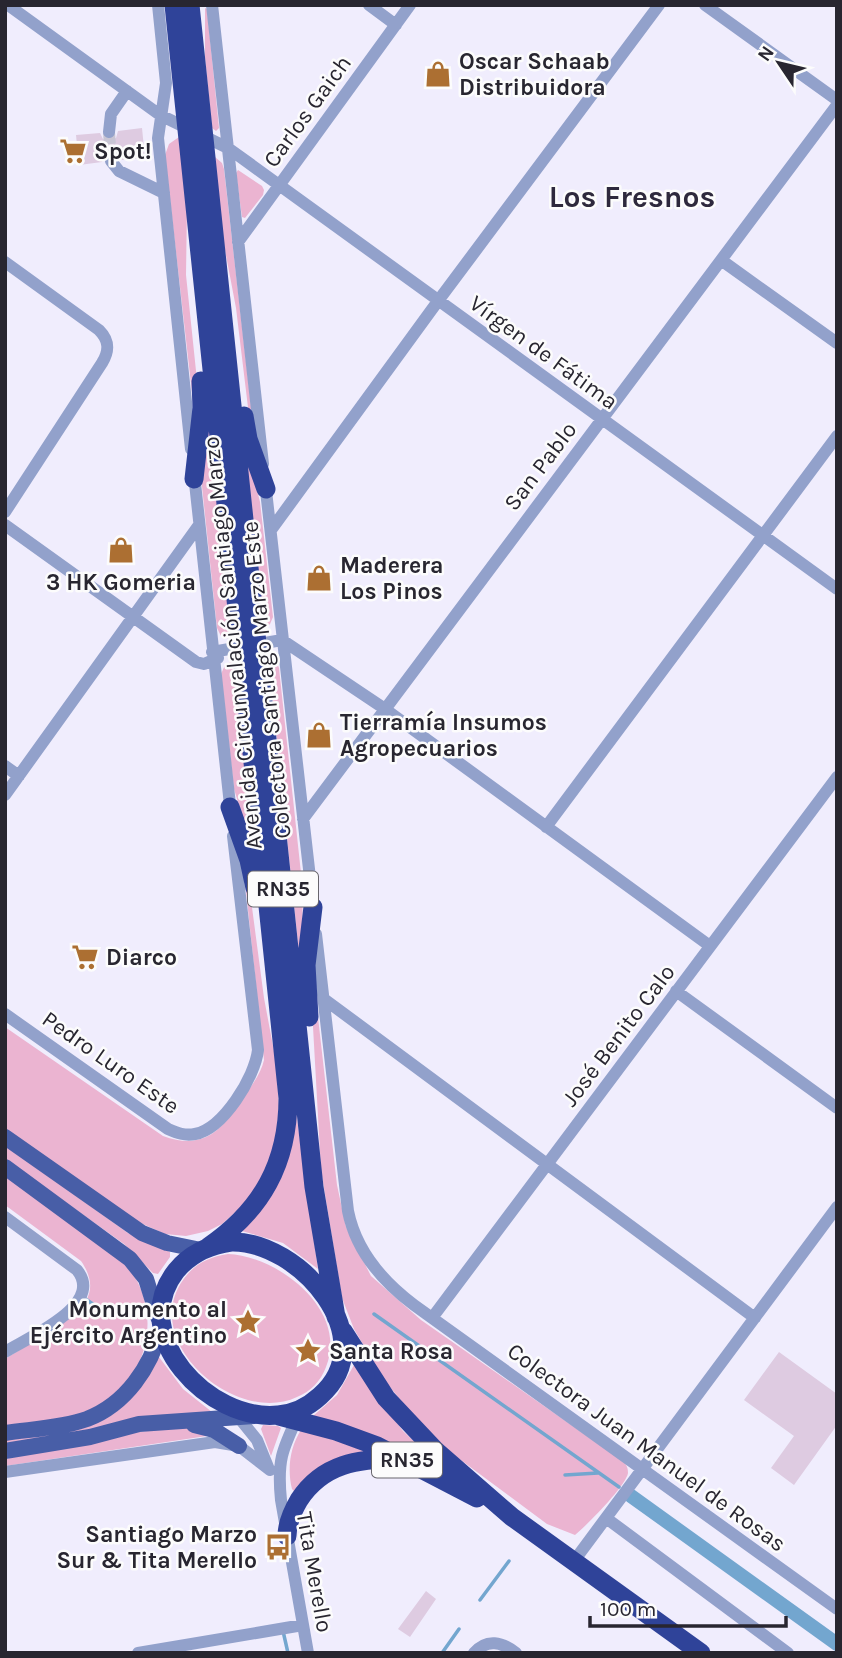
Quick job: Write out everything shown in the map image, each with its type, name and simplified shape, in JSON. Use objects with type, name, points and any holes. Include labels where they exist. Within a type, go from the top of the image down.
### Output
[{"type":"highway","name":"Avenida Circunvalación Santiago Marzo","points":[[174,5],[214,235],[285,1061],[287,1121],[277,1165],[262,1195],[234,1227],[205,1249]]},
{"type":"highway","name":"Avenida Circunvalación Santiago Marzo","points":[[190,5],[196,64],[195,209],[317,1208],[337,1321]]},
{"type":"highway","points":[[196,64],[199,5]]},
{"type":"highway","points":[[194,479],[202,408],[191,267],[195,209]]},
{"type":"highway","points":[[214,235],[232,320],[246,428],[266,489]]},
{"type":"highway","points":[[230,807],[253,873],[269,993],[285,1061]]},
{"type":"highway","points":[[309,1133],[311,1069],[306,973],[313,906]]},
{"type":"highway","name":"RN35","points":[[512,1517],[403,1458],[343,1433],[285,1415],[233,1411],[202,1388],[170,1352],[160,1326],[160,1307],[169,1282],[187,1260],[205,1249],[238,1242],[262,1247],[279,1255],[310,1277],[327,1298],[337,1321],[379,1387],[404,1419],[436,1451],[512,1517],[701,1653]]},
{"type":"highway","name":"RN35","points":[[285,1415],[324,1393],[339,1370],[343,1352],[337,1321]]},
{"type":"highway","points":[[287,1536],[287,1527],[297,1504],[323,1475],[340,1465],[357,1461],[403,1458]]},
{"type":"main road","points":[[5,1136],[142,1233],[160,1241],[205,1249]]},
{"type":"main road","points":[[5,1167],[130,1259],[148,1284],[160,1326],[153,1354],[144,1370],[127,1391],[105,1410],[70,1423],[5,1433]]},
{"type":"main road","points":[[5,1451],[90,1437],[139,1424],[233,1411]]},
{"type":"main road","points":[[175,1421],[210,1428],[239,1446]]},
{"type":"street","name":"Vírgen de Fátima","points":[[8,5],[160,115],[228,148],[837,589]]},
{"type":"street","points":[[158,5],[166,83],[158,138],[230,807]]},
{"type":"street","name":"Colectora Santiago Marzo Este","points":[[212,5],[348,1211],[352,1227],[370,1262],[383,1279],[432,1318]]},
{"type":"street","points":[[369,5],[396,25]]},
{"type":"street","name":"Carlos Gaich","points":[[238,242],[410,5]]},
{"type":"street","points":[[271,530],[659,5]]},
{"type":"street","points":[[705,5],[837,103]]},
{"type":"street","points":[[108,132],[111,114],[127,91]]},
{"type":"street","name":"San Pablo","points":[[303,819],[837,103]]},
{"type":"street","points":[[111,162],[119,171],[164,192]]},
{"type":"street","points":[[721,260],[837,344]]},
{"type":"street","points":[[5,262],[99,330],[108,343],[102,363],[5,512]]},
{"type":"street","points":[[546,827],[837,436]]},
{"type":"street","points":[[5,525],[198,663],[204,664],[212,656],[282,640],[384,709],[710,946]]},
{"type":"street","points":[[5,794],[199,525]]},
{"type":"street","points":[[5,766],[19,776]]},
{"type":"street","name":"José Benito Calo","points":[[432,1318],[837,777]]},
{"type":"street","name":"Pedro Luro Este","points":[[5,1014],[164,1127],[182,1134],[197,1134],[212,1127],[249,1079],[257,1055],[230,807]]},
{"type":"street","points":[[676,991],[837,1108]]},
{"type":"street","points":[[324,999],[755,1318]]},
{"type":"street","points":[[574,1561],[837,1207]]},
{"type":"street","points":[[5,1217],[77,1270],[85,1290],[73,1309],[5,1352]]},
{"type":"street","name":"Colectora Juan Manuel de Rosas","points":[[432,1318],[837,1609]]},
{"type":"street","name":"Tita Merello","points":[[233,1411],[257,1440],[281,1500]]},
{"type":"street","name":"Tita Merello","points":[[285,1415],[280,1459],[281,1500],[308,1653]]},
{"type":"street","points":[[5,1472],[207,1442],[239,1446],[270,1470]]},
{"type":"street","points":[[606,1518],[788,1653]]},
{"type":"street","points":[[138,1653],[303,1625]]},
{"type":"street","points":[[474,1653],[489,1643],[501,1644],[516,1653]]},
{"type":"shaded area","points":[[205,8],[219,128],[216,131],[212,128],[205,57]]},
{"type":"shaded area","points":[[179,137],[187,207],[186,275],[198,390],[195,419],[165,155],[169,144]]},
{"type":"shaded area","points":[[215,157],[224,169],[253,423],[250,424],[236,308],[221,229]]},
{"type":"shaded area","points":[[238,170],[264,190],[245,218],[242,217],[236,173]]},
{"type":"shaded area","points":[[208,416],[231,639],[221,636],[217,628],[201,477]]},
{"type":"shaded area","points":[[241,425],[260,502],[273,617],[264,629]]},
{"type":"shaded area","points":[[268,655],[276,661],[279,668],[303,892],[301,972]]},
{"type":"shaded area","points":[[232,661],[235,663],[255,857],[234,789],[221,674],[225,665]]},
{"type":"shaded area","points":[[246,862],[264,998],[276,1062],[279,1106],[276,1147],[256,1188],[240,1208],[222,1224],[208,1231],[186,1236],[165,1234],[136,1221],[5,1128],[5,1027],[163,1136],[190,1141],[210,1135],[235,1109],[258,1075],[264,1060],[243,863]]},
{"type":"shaded area","points":[[310,973],[313,973],[337,1185],[346,1227],[371,1276],[421,1320],[627,1466],[626,1479],[620,1487],[575,1535],[547,1524],[450,1452],[406,1407],[382,1377],[354,1329],[342,1298],[321,1170]]},
{"type":"shaded area","points":[[296,1112],[318,1269],[283,1243],[242,1231]]},
{"type":"shaded area","points":[[5,1145],[128,1233],[170,1252],[170,1257],[158,1274],[153,1273],[124,1244],[5,1159]]},
{"type":"shaded area","points":[[5,1174],[118,1256],[134,1275],[143,1296],[147,1319],[146,1341],[139,1362],[127,1382],[110,1399],[89,1411],[69,1417],[5,1426],[5,1359],[68,1320],[84,1304],[90,1285],[81,1261],[5,1205]]},
{"type":"shaded area","points":[[228,1254],[268,1264],[304,1290],[318,1307],[327,1326],[330,1346],[321,1377],[302,1395],[273,1403],[247,1400],[223,1389],[201,1373],[184,1352],[174,1329],[173,1304],[183,1280],[202,1262]]},
{"type":"shaded area","points":[[159,1357],[183,1389],[212,1412],[5,1444],[5,1439],[74,1429]]},
{"type":"shaded area","points":[[354,1365],[403,1431],[445,1470],[405,1451],[313,1416],[337,1395]]},
{"type":"shaded area","points":[[263,1425],[281,1428],[271,1456],[261,1429]]},
{"type":"shaded area","points":[[189,1428],[207,1436],[5,1466],[5,1460],[12,1457],[131,1433]]},
{"type":"shaded area","points":[[301,1430],[367,1450],[295,1492],[290,1481],[290,1466],[294,1444]]},
{"type":"building","points":[[142,128],[145,158],[122,160],[110,152],[102,162],[79,165],[76,135],[100,133],[103,139],[109,141],[116,138],[118,131]]},
{"type":"building","points":[[779,1352],[837,1394],[837,1425],[794,1485],[771,1468],[794,1436],[744,1400]]},
{"type":"building","points":[[426,1591],[436,1599],[410,1637],[398,1629]]},
{"type":"waterway","points":[[84,1298],[106,1313]]},
{"type":"waterway","points":[[374,1314],[619,1487]]},
{"type":"waterway","points":[[565,1475],[598,1473]]},
{"type":"waterway","points":[[631,1496],[837,1644]]},
{"type":"waterway","points":[[480,1600],[509,1561]]},
{"type":"waterway","points":[[442,1653],[459,1629]]},
{"type":"waterway","points":[[283,1631],[288,1653]]},
{"type":"tunnel","points":[[109,132],[111,161]]},
{"type":"place","name":"Oscar Schaab Distribuidora","points":[[438,74]]},
{"type":"place","name":"Spot!","points":[[73,151]]},
{"type":"place","name":"3 HK Gomeria","points":[[121,550]]},
{"type":"place","name":"Maderera Los Pinos","points":[[319,578]]},
{"type":"place","name":"Tierramía Insumos Agropecuarios","points":[[319,735]]},
{"type":"place","name":"Diarco","points":[[85,957]]},
{"type":"place","name":"Monumento al Ejército Argentino","points":[[248,1322]]},
{"type":"place","name":"Santa Rosa","points":[[308,1351]]},
{"type":"place","name":"Santiago Marzo Sur & Tita Merello","points":[[278,1547]]},
{"type":"district","name":"Los Fresnos","points":[[632,197]]}]
